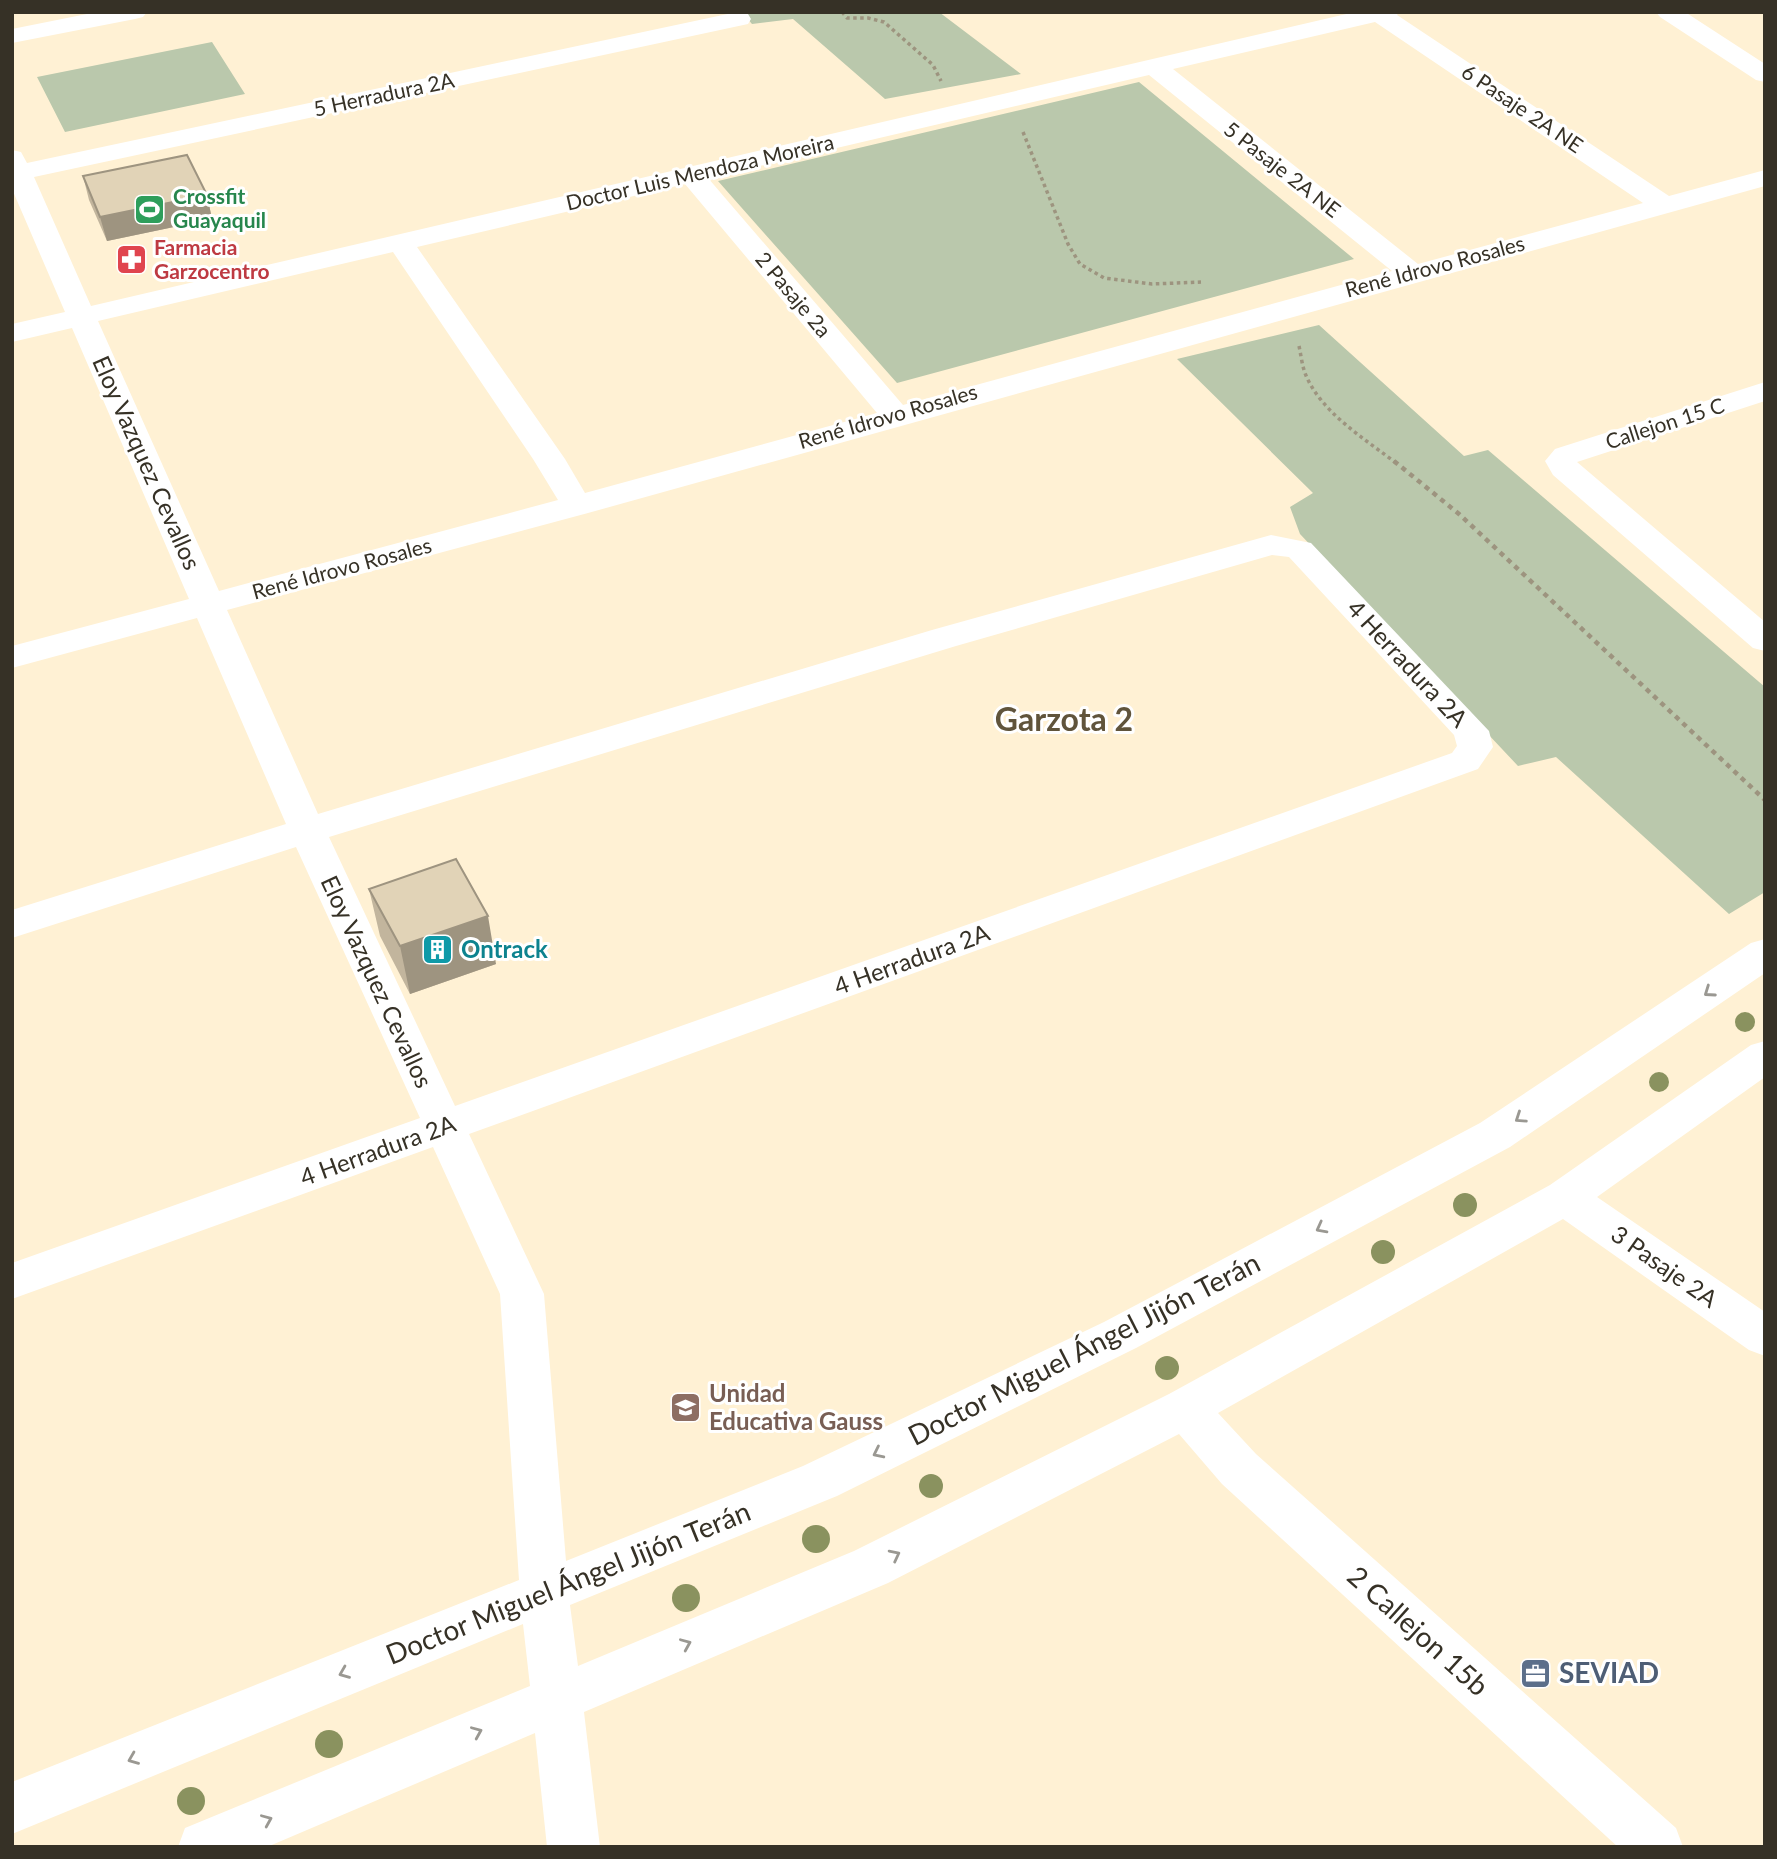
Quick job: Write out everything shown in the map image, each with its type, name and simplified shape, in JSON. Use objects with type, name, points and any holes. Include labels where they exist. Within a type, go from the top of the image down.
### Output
[{"type":"street","points":[[12,36],[135,12]]},
{"type":"street","name":"5 Herradura 2A","points":[[14,168],[739,19],[732,12]]},
{"type":"street","points":[[1668,12],[1765,75]]},
{"type":"street","name":"Doctor Luis Mendoza Moreira","points":[[12,334],[1383,13]]},
{"type":"street","name":"6 Pasaje 2A NE","points":[[1383,13],[1664,205]]},
{"type":"street","name":"5 Pasaje 2A NE","points":[[1153,66],[1412,272]]},
{"type":"street","name":"Eloy Vazquez Cevallos","points":[[14,168],[307,830],[442,1128],[522,1294],[544,1593],[574,1847]]},
{"type":"street","name":"2 Pasaje 2a","points":[[692,176],[895,415]]},
{"type":"street","name":"René Idrovo Rosales","points":[[12,657],[578,506],[1412,272],[1765,178]]},
{"type":"street","points":[[400,243],[549,459],[578,506]]},
{"type":"street","name":"Callejon 15 C","points":[[1765,391],[1566,456],[1561,461],[1564,468],[1765,640]]},
{"type":"street","name":"4 Herradura 2A","points":[[12,924],[307,830],[944,638],[1271,545],[1286,545],[1300,551],[1471,731],[1475,747],[1465,761],[12,1281]]},
{"type":"street","name":"Doctor Miguel Ángel Jijón Terán","points":[[12,1808],[820,1481],[1120,1335],[1495,1135],[1765,953]]},
{"type":"street","points":[[204,1847],[871,1567],[1185,1408],[1565,1197],[1765,1056]]},
{"type":"street","name":"3 Pasaje 2A","points":[[1565,1197],[1765,1337]]},
{"type":"street","name":"2 Callejon 15b","points":[[1185,1408],[1239,1469],[1657,1847]]},
{"type":"path","points":[[842,12],[847,18],[869,18],[884,22],[933,65],[945,87],[971,108],[1016,124],[1026,136],[1056,214],[1080,264],[1104,278],[1152,284],[1201,282]]},
{"type":"path","points":[[1295,337],[1305,373],[1315,391],[1341,418],[1459,514],[1765,800]]},
{"type":"green space","points":[[742,12],[939,12],[1021,74],[885,99],[793,19],[752,24]]},
{"type":"green space","points":[[212,42],[245,94],[65,132],[37,77]]},
{"type":"green space","points":[[1139,82],[1354,259],[897,383],[718,181]]},
{"type":"green space","points":[[1319,325],[1464,456],[1488,450],[1765,687],[1765,892],[1729,914],[1556,757],[1518,766],[1300,534],[1290,507],[1313,493],[1177,359]]},
{"type":"building","points":[[187,155],[207,195],[100,217],[83,176]]},
{"type":"building","points":[[456,859],[488,916],[400,946],[369,889]]},
{"type":"place","name":"Crossfit Guayaquil","points":[[150,209]]},
{"type":"place","name":"Farmacia Garzocentro","points":[[131,260]]},
{"type":"place","name":"Ontrack","points":[[438,950]]},
{"type":"place","name":"Unidad Educativa Gauss","points":[[686,1408]]},
{"type":"place","name":"SEVIAD","points":[[1536,1673]]},
{"type":"district","name":"Garzota 2","points":[[1064,720]]}]
